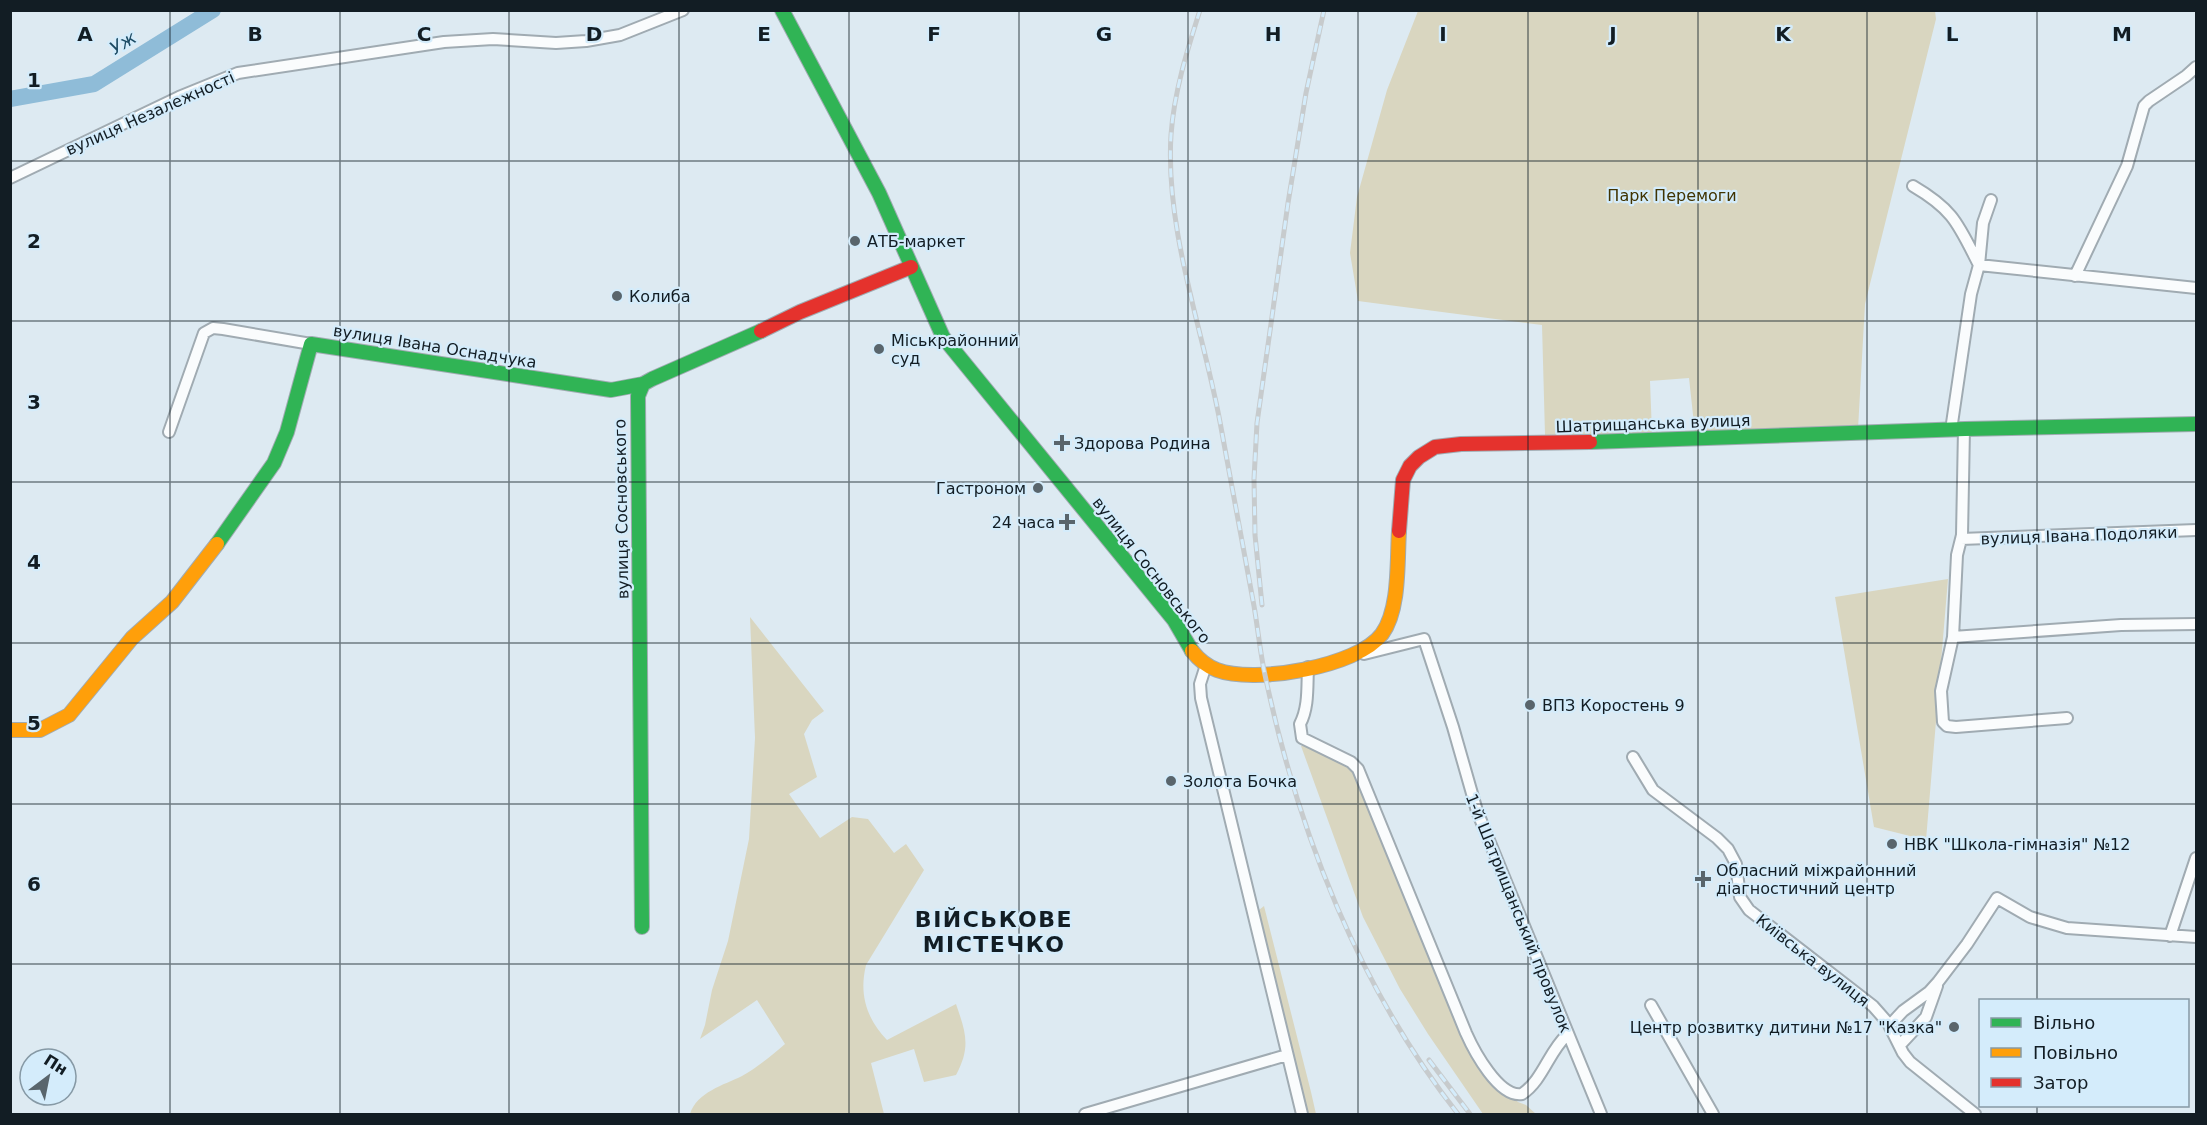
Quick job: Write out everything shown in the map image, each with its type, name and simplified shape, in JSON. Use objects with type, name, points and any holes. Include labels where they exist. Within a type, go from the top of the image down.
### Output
[{"type":"street","name":"вулиця Незалежності","points":[[10,178],[179,97],[238,73],[444,42],[493,39],[556,43],[586,41],[620,35],[683,10]]},
{"type":"street","name":"вулиця Сосновського","points":[[782,10],[835,106],[894,223],[910,267],[943,337],[1174,620],[1195,653],[1206,665],[1200,684],[1201,698],[1302,1114]]},
{"type":"street","points":[[2075,276],[2127,166],[2145,104],[2187,76],[2196,67]]},
{"type":"street","points":[[1913,186],[1935,199],[1951,213],[1979,265]]},
{"type":"street","points":[[1991,200],[1983,223],[1979,265],[1971,294],[1957,430],[1961,539],[1957,555],[1953,637],[1941,696],[1942,717],[1947,726],[2067,718]]},
{"type":"street","points":[[1979,265],[2196,288]]},
{"type":"street","points":[[643,384],[734,345],[800,312],[910,267]]},
{"type":"street","points":[[169,432],[204,333],[213,328],[224,329],[312,344]]},
{"type":"street","name":"вулиця Івана Оснадчука","points":[[10,730],[40,730],[69,715],[132,638],[172,602],[242,511],[274,463],[287,432],[302,372],[312,344],[611,390],[643,384]]},
{"type":"street","name":"вулиця Сосновського","points":[[642,927],[637,409],[638,396],[643,384]]},
{"type":"street","name":"Шатрищанська вулиця","points":[[1206,665],[1222,673],[1272,673],[1329,665],[1355,656],[1378,639],[1393,610],[1403,480],[1410,466],[1435,447],[1461,444],[2196,424]]},
{"type":"street","name":"вулиця Івана Подоляки","points":[[1961,539],[2196,530]]},
{"type":"street","points":[[1393,610],[1392,636],[1403,644]]},
{"type":"street","points":[[1953,637],[2121,625],[2196,624]]},
{"type":"street","name":"1-й Шатрищанський провулок","points":[[1355,656],[1424,639],[1453,727],[1477,812],[1601,1114]]},
{"type":"street","points":[[1308,667],[1307,705],[1305,716],[1300,724],[1302,738],[1351,762],[1359,770],[1466,1033],[1479,1058],[1502,1088],[1515,1095],[1522,1094],[1533,1083],[1558,1043],[1567,1035]]},
{"type":"street","name":"Київська вулиця","points":[[1633,757],[1653,790],[1717,838],[1728,849],[1736,864],[1740,897],[1749,910],[1878,1011],[1890,1025],[1900,1045],[1915,1066],[1975,1114]]},
{"type":"street","points":[[2170,936],[2196,858]]},
{"type":"street","points":[[1890,1025],[1910,1005],[1929,992],[1941,978],[1997,898],[2030,917],[2067,928],[2196,937]]},
{"type":"street","points":[[1900,1045],[1926,1017],[1941,978]]},
{"type":"street","points":[[1651,1005],[1713,1114]]},
{"type":"street","points":[[1085,1114],[1287,1055]]},
{"type":"green space","name":"Парк Перемоги","points":[[1418,11],[1935,11],[1936,19],[1865,304],[1858,429],[1695,433],[1689,378],[1650,381],[1652,433],[1545,435],[1542,325],[1358,301],[1350,253],[1357,197],[1387,90]]},
{"type":"green space","points":[[1948,579],[1926,840],[1874,827],[1835,597]]},
{"type":"green space","points":[[750,617],[824,711],[812,720],[804,734],[817,777],[789,794],[820,838],[852,817],[868,819],[894,853],[906,844],[924,870],[866,965],[864,996],[869,1014],[887,1040],[956,1004],[964,1032],[964,1056],[956,1075],[924,1082],[914,1049],[871,1063],[884,1114],[690,1114],[694,1106],[705,1095],[748,1073],[785,1044],[757,1000],[700,1039],[712,990],[728,941],[749,839],[755,738]]},
{"type":"green space","points":[[1307,745],[1348,765],[1354,774],[1465,1039],[1502,1088],[1536,1114],[1483,1114],[1400,989],[1363,917],[1301,746]]},
{"type":"green space","points":[[1264,906],[1316,1114],[1308,1114],[1259,910]]},
{"type":"waterway","name":"Уж","points":[[10,99],[94,84],[213,10]]},
{"type":"railway","points":[[1200,10],[1175,103],[1171,135],[1174,207],[1179,243],[1220,422],[1263,666],[1295,792],[1314,850],[1337,906],[1362,961],[1391,1014],[1423,1065],[1458,1114]]},
{"type":"railway","points":[[1262,605],[1255,535],[1254,479],[1257,423],[1288,203],[1306,93],[1324,10]]},
{"type":"railway","points":[[1429,1060],[1470,1114]]},
{"type":"traffic: fast","points":[[782,10],[879,193],[943,337],[1174,620],[1192,651]]},
{"type":"traffic: fast","points":[[642,927],[638,396],[643,384],[652,379],[761,331]]},
{"type":"traffic: fast","points":[[217,544],[274,463],[287,432],[311,344],[611,390],[643,384]]},
{"type":"traffic: fast","points":[[1590,442],[1965,429],[2196,424]]},
{"type":"traffic: slow","points":[[1192,651],[1209,667],[1234,674],[1255,675],[1304,670],[1329,664],[1370,646],[1382,634],[1392,612],[1397,585],[1399,531]]},
{"type":"traffic: slow","points":[[10,730],[40,730],[69,715],[132,638],[172,602],[217,544]]},
{"type":"traffic: jam","points":[[761,331],[800,312],[911,267]]},
{"type":"traffic: jam","points":[[1399,531],[1403,480],[1410,466],[1435,447],[1461,444],[1590,442]]},
{"type":"place","name":"АТБ-маркет","points":[[855,241]]},
{"type":"place","name":"Колиба","points":[[617,296]]},
{"type":"place","name":"Міськрайонний суд","points":[[879,349]]},
{"type":"place","name":"Здорова Родина","points":[[1062,443]]},
{"type":"place","name":"Гастроном","points":[[1038,488]]},
{"type":"place","name":"24 часа","points":[[1067,522]]},
{"type":"place","name":"ВПЗ Коростень 9","points":[[1530,705]]},
{"type":"place","name":"Золота Бочка","points":[[1171,781]]},
{"type":"place","name":"НВК \"Школа-гімназія\" №12","points":[[1892,844]]},
{"type":"place","name":"Обласний міжрайонний діагностичний центр","points":[[1703,879]]},
{"type":"place","name":"Центр розвитку дитини №17 \"Казка\"","points":[[1954,1027]]},
{"type":"district","name":"ВІЙСЬКОВЕ МІСТЕЧКО","points":[[994,932]]}]
